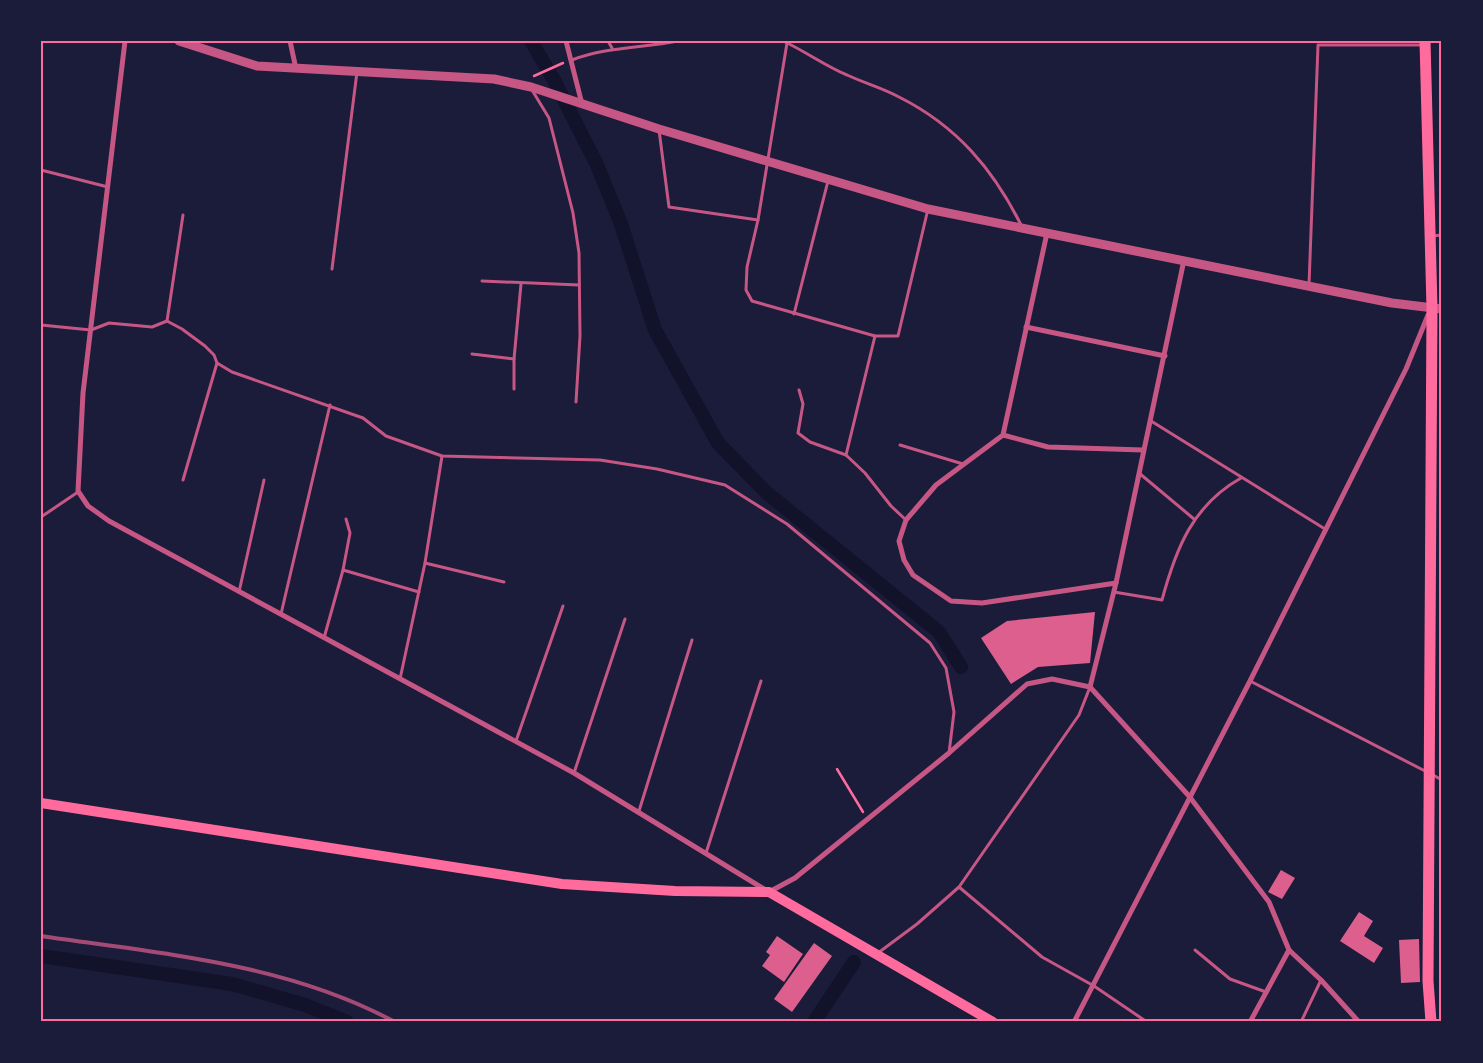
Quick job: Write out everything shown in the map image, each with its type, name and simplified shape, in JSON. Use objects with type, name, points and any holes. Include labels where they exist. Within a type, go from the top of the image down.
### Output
[{"type":"main road","points":[[1425,43],[1430,236],[1437,308],[1429,772],[1428,982],[1431,1022]]},
{"type":"main road","points":[[41,803],[562,884],[675,892],[769,892],[993,1022]]},
{"type":"street","points":[[125,41],[83,393],[78,492],[88,506],[109,521],[280,615],[574,773],[769,892],[796,878],[868,820],[949,753],[1027,684],[1052,679],[1090,687],[1189,796],[1269,902],[1289,950],[1321,980],[1358,1022]]},
{"type":"street","points":[[179,41],[257,66],[494,79],[534,88],[659,129],[928,209],[1392,303],[1437,308],[1250,681],[1074,1022]]},
{"type":"street","points":[[290,41],[296,69]]},
{"type":"street","points":[[566,41],[582,105]]},
{"type":"street","points":[[1047,233],[1003,435],[936,485],[906,520],[899,540],[904,560],[913,575],[951,601],[982,603],[1116,583]]},
{"type":"street","points":[[1090,687],[1116,583],[1184,260]]},
{"type":"street","points":[[1026,327],[1165,356]]},
{"type":"street","points":[[1003,435],[1048,447],[1143,450]]},
{"type":"street","points":[[1250,1022],[1289,950]]},
{"type":"lane","points":[[608,41],[612,48]]},
{"type":"lane","points":[[572,60],[612,48],[654,46],[678,41]]},
{"type":"lane","points":[[783,41],[845,74],[898,96],[929,113],[954,132],[983,164],[1007,197],[1023,228]]},
{"type":"lane","points":[[788,43],[758,220],[747,267],[746,290],[752,301],[875,336],[898,336],[928,209]]},
{"type":"lane","points":[[1309,286],[1318,45],[1425,43]]},
{"type":"lane","points":[[332,269],[357,71]]},
{"type":"lane","points":[[534,88],[549,118],[562,167],[579,253],[580,336],[576,402]]},
{"type":"lane","points":[[659,129],[670,207],[758,220]]},
{"type":"lane","points":[[41,170],[108,187]]},
{"type":"lane","points":[[794,314],[829,178]]},
{"type":"lane","points":[[167,321],[183,215]]},
{"type":"lane","points":[[1430,236],[1442,235]]},
{"type":"lane","points":[[482,281],[521,284],[579,284]]},
{"type":"lane","points":[[514,389],[514,359],[521,284]]},
{"type":"lane","points":[[41,325],[91,330],[109,323],[152,327],[167,321],[206,346],[214,355],[217,363],[183,480]]},
{"type":"lane","points":[[846,455],[875,336]]},
{"type":"lane","points":[[472,354],[514,359]]},
{"type":"lane","points":[[217,363],[232,372],[363,418],[386,436],[442,456],[600,460],[725,485],[787,524],[930,643],[946,668],[954,712],[949,753]]},
{"type":"lane","points":[[799,390],[803,404],[798,433],[810,442],[846,455],[865,473],[891,506],[906,520]]},
{"type":"lane","points":[[280,615],[330,405]]},
{"type":"lane","points":[[1150,420],[1325,529]]},
{"type":"lane","points":[[900,445],[964,464]]},
{"type":"lane","points":[[400,680],[425,563],[442,456]]},
{"type":"lane","points":[[1138,473],[1194,519]]},
{"type":"lane","points":[[1114,592],[1162,600],[1171,566],[1194,519],[1227,486],[1242,478]]},
{"type":"lane","points":[[239,592],[264,480]]},
{"type":"lane","points":[[41,517],[78,492]]},
{"type":"lane","points":[[324,638],[343,570],[350,533],[346,519]]},
{"type":"lane","points":[[425,563],[504,582]]},
{"type":"lane","points":[[343,570],[419,592]]},
{"type":"lane","points":[[516,741],[563,606]]},
{"type":"lane","points":[[574,773],[625,619]]},
{"type":"lane","points":[[639,811],[692,640]]},
{"type":"lane","points":[[706,853],[761,681]]},
{"type":"lane","points":[[1250,681],[1442,780]]},
{"type":"lane","points":[[876,954],[917,924],[959,887],[1079,715],[1090,687]]},
{"type":"lane","points":[[959,887],[1042,957],[1094,986],[1146,1022]]},
{"type":"lane","points":[[1195,950],[1230,978],[1266,992]]},
{"type":"lane","points":[[1301,1022],[1321,980]]},
{"type":"path","points":[[514,84],[572,60]]},
{"type":"path","points":[[837,769],[868,820]]},
{"type":"building","points":[[1095,612],[1090,663],[1038,667],[1011,684],[981,638],[1007,621]]},
{"type":"building","points":[[1281,870],[1295,878],[1282,899],[1268,892]]},
{"type":"building","points":[[1359,912],[1373,921],[1364,936],[1383,948],[1374,963],[1340,941]]},
{"type":"building","points":[[777,936],[803,954],[784,982],[762,966],[770,955],[766,952]]},
{"type":"building","points":[[1419,939],[1420,982],[1401,983],[1399,940]]},
{"type":"building","points":[[814,943],[832,956],[792,1012],[774,999]]},
{"type":"waterway","points":[[531,41],[554,80],[597,165],[621,224],[655,330],[718,443],[767,493],[939,632],[961,667]]},
{"type":"waterway","points":[[41,956],[232,984],[305,1005],[347,1022]]},
{"type":"waterway","points":[[814,1022],[854,962]]},
{"type":"railway","points":[[41,936],[177,956],[267,974],[311,986],[353,1002],[395,1022]]}]
